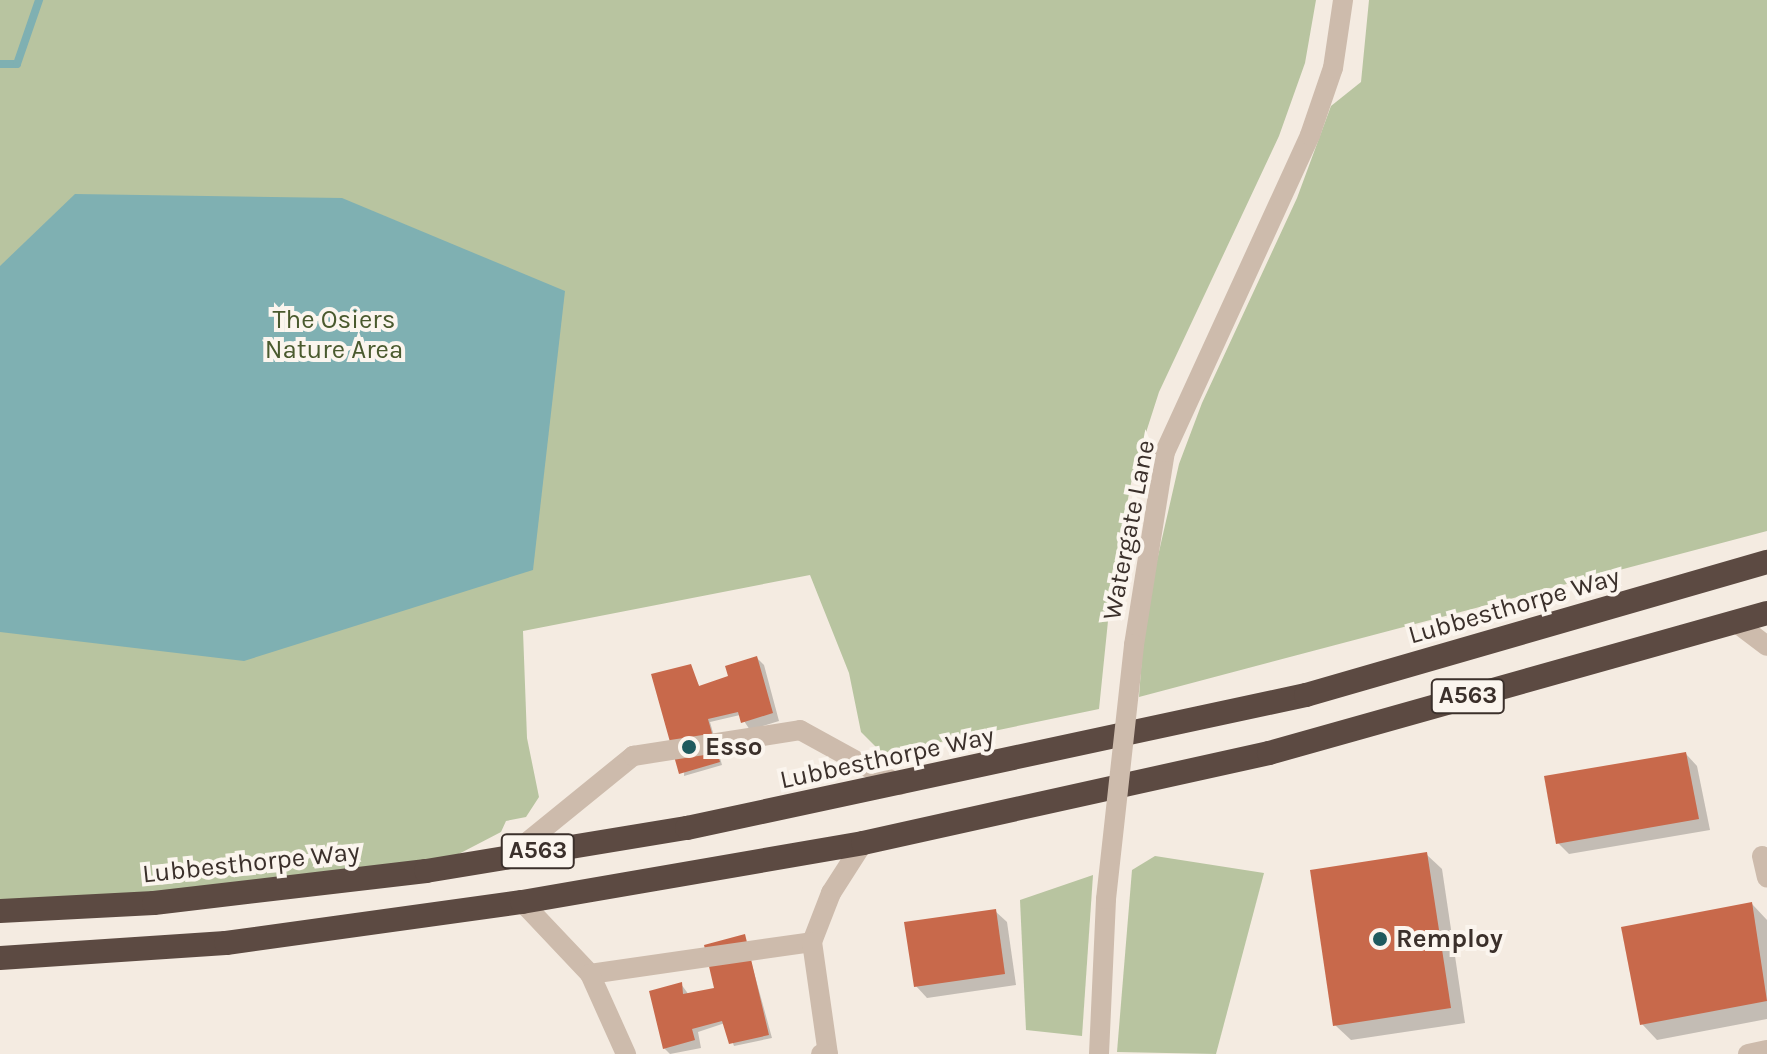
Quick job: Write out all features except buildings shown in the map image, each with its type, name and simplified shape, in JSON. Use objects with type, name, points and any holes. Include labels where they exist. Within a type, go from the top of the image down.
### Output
[{"type":"highway","name":"Lubbesthorpe Way","points":[[0,911],[154,903],[510,856],[900,785],[1306,695],[1767,562]]},
{"type":"highway","name":"A563","points":[[0,958],[226,943],[522,902],[863,843],[1269,753],[1767,613]]},
{"type":"street","name":"Watergate Lane","points":[[1100,1047],[1106,899],[1134,645],[1165,452],[1310,135],[1333,68],[1343,0]]},
{"type":"street","points":[[1734,621],[1767,646]]},
{"type":"street","points":[[510,856],[633,756],[800,730],[900,785]]},
{"type":"street","points":[[821,1054],[828,1054],[812,942],[831,893],[863,843]]},
{"type":"street","points":[[1762,856],[1767,877]]},
{"type":"street","points":[[522,902],[590,974],[626,1054]]},
{"type":"street","points":[[590,974],[812,942]]},
{"type":"street","points":[[1748,1054],[1767,1050]]},
{"type":"green space","name":"The Osiers Nature Area","points":[[0,0],[1316,0],[1305,63],[1279,136],[1159,392],[1133,473],[1112,582],[1099,709],[883,754],[861,732],[849,673],[810,575],[523,631],[527,738],[539,797],[526,817],[506,821],[501,832],[426,871],[0,910]]},
{"type":"green space","points":[[1369,0],[1767,0],[1767,531],[1139,697],[1145,613],[1179,464],[1202,403],[1297,198],[1331,106],[1361,82]]},
{"type":"green space","points":[[1155,856],[1264,873],[1216,1054],[1117,1052],[1132,870]]},
{"type":"green space","points":[[1093,875],[1082,1036],[1026,1030],[1020,900]]},
{"type":"water","points":[[75,194],[342,198],[565,291],[533,570],[244,661],[0,632],[0,266]]},
{"type":"waterway","points":[[0,64],[17,64],[39,0]]},
{"type":"place","name":"Esso","points":[[689,747]]},
{"type":"place","name":"Remploy","points":[[1380,939]]}]
